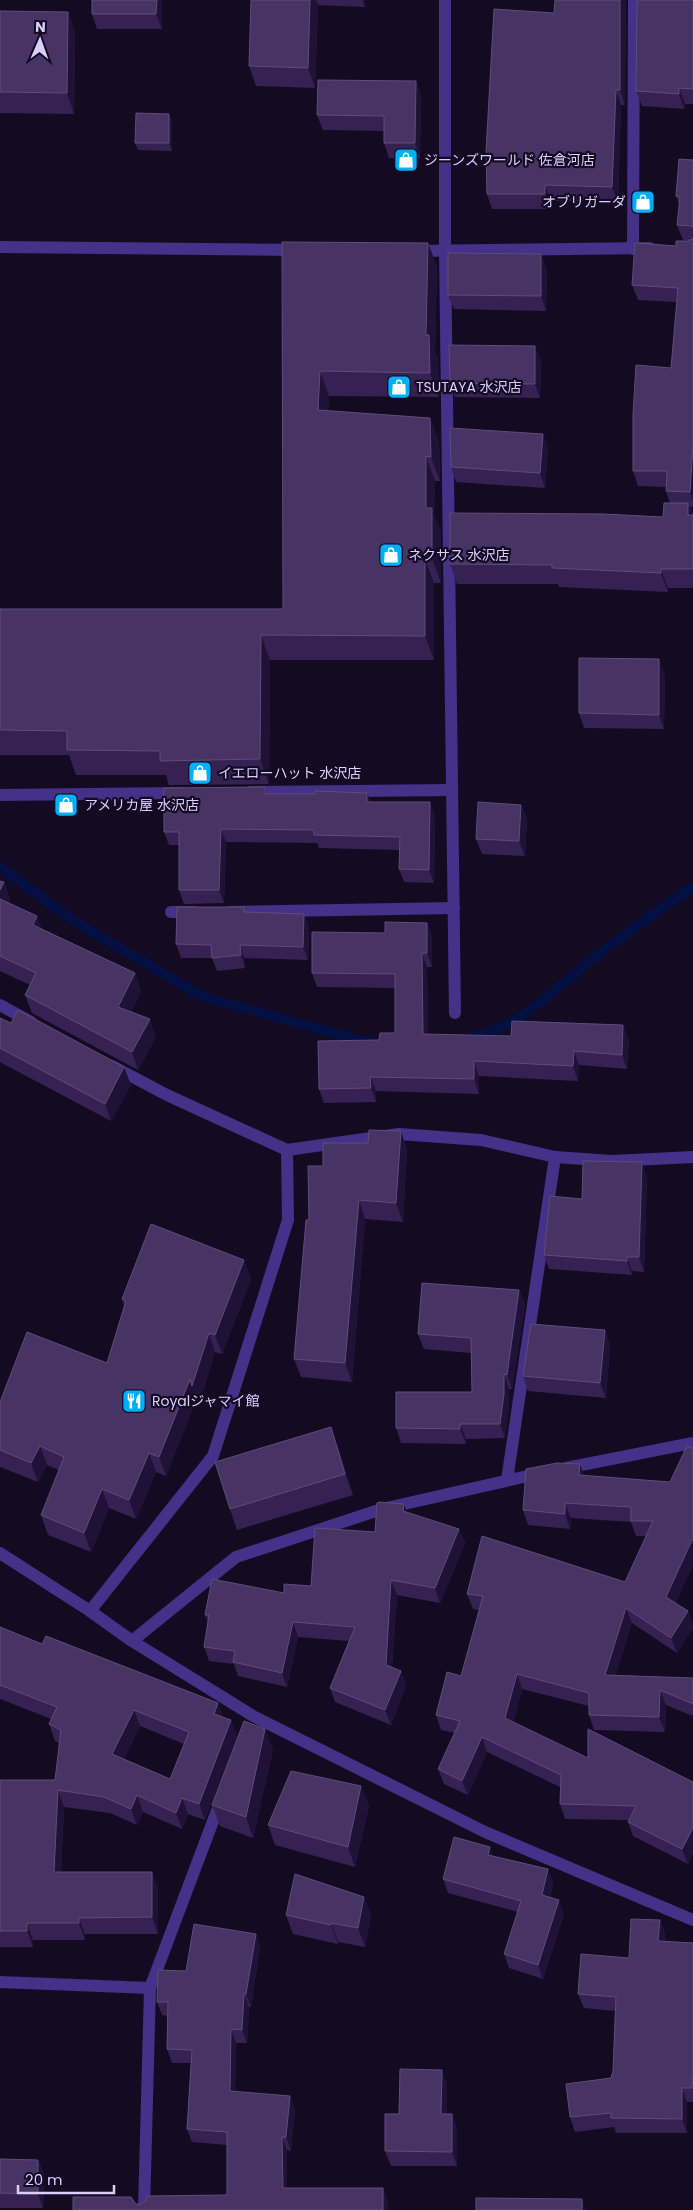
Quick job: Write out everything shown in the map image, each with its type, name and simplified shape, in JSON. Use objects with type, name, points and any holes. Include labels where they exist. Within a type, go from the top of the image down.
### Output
[{"type":"street","points":[[445,0],[445,251],[455,1014]]},
{"type":"street","points":[[633,249],[634,0]]},
{"type":"street","points":[[0,248],[307,250]]},
{"type":"street","points":[[406,251],[659,248]]},
{"type":"street","points":[[236,792],[452,790]]},
{"type":"street","points":[[0,795],[197,793]]},
{"type":"street","points":[[171,912],[454,908]]},
{"type":"street","points":[[0,1005],[44,1029]]},
{"type":"street","points":[[105,1062],[167,1095],[287,1150],[399,1134],[481,1140],[555,1157],[612,1161],[693,1157]]},
{"type":"street","points":[[90,1611],[213,1456],[288,1220],[287,1150]]},
{"type":"street","points":[[507,1480],[555,1157]]},
{"type":"street","points":[[132,1642],[236,1557],[382,1508],[507,1480],[693,1443]]},
{"type":"street","points":[[0,1553],[90,1611],[132,1642],[251,1720],[485,1832],[693,1920]]},
{"type":"street","points":[[144,2210],[150,1988],[225,1788]]},
{"type":"street","points":[[0,1982],[150,1988]]},
{"type":"building","points":[[92,0],[157,0],[156,14],[92,14]]},
{"type":"building","points":[[251,0],[310,0],[308,68],[249,66]]},
{"type":"building","points":[[555,0],[620,0],[620,90],[616,90],[612,187],[545,185],[545,194],[487,194],[486,152],[494,9],[554,13]]},
{"type":"building","points":[[637,0],[693,0],[693,89],[679,88],[679,94],[636,91]]},
{"type":"building","points":[[0,11],[68,12],[67,93],[0,92]]},
{"type":"building","points":[[318,80],[416,81],[415,143],[384,143],[384,116],[317,115]]},
{"type":"building","points":[[136,113],[169,114],[169,143],[135,143]]},
{"type":"building","points":[[679,159],[693,160],[693,228],[692,226],[677,225],[680,197],[676,196]]},
{"type":"building","points":[[693,238],[693,446],[690,492],[666,491],[667,471],[633,471],[633,415],[636,365],[671,368],[678,288],[632,285],[635,243],[676,246],[676,241],[688,241]]},
{"type":"building","points":[[282,242],[428,243],[426,335],[429,335],[430,373],[320,371],[318,410],[430,418],[431,457],[426,456],[426,508],[432,508],[432,559],[425,559],[425,636],[261,635],[260,759],[160,761],[160,751],[67,750],[67,731],[0,730],[0,609],[283,609]]},
{"type":"building","points":[[448,253],[541,254],[541,296],[448,295]]},
{"type":"building","points":[[449,345],[535,346],[535,384],[450,383]]},
{"type":"building","points":[[450,428],[543,434],[540,473],[451,467]]},
{"type":"building","points":[[664,503],[688,503],[688,515],[693,515],[693,569],[661,569],[661,573],[552,568],[552,565],[450,564],[450,513],[603,514],[663,517]]},
{"type":"building","points":[[579,658],[659,659],[659,715],[579,713]]},
{"type":"building","points":[[265,787],[265,794],[315,794],[315,791],[367,793],[367,802],[430,802],[429,870],[399,869],[400,837],[314,835],[314,830],[221,829],[219,890],[179,890],[179,832],[164,832],[164,788]]},
{"type":"building","points":[[478,802],[521,805],[519,841],[476,839]]},
{"type":"building","points":[[0,881],[4,882],[0,890]]},
{"type":"building","points":[[0,899],[37,916],[33,925],[135,973],[118,1007],[150,1019],[132,1052],[25,995],[36,973],[0,956]]},
{"type":"building","points":[[177,907],[244,907],[244,912],[304,914],[303,947],[240,945],[241,955],[212,958],[211,945],[176,944]]},
{"type":"building","points":[[385,922],[427,923],[427,953],[422,953],[423,1034],[511,1036],[512,1021],[623,1025],[622,1055],[574,1051],[573,1066],[474,1061],[474,1079],[370,1077],[371,1088],[319,1089],[318,1041],[379,1040],[380,1033],[395,1033],[395,974],[312,973],[312,932],[385,933]]},
{"type":"building","points":[[18,1010],[124,1067],[105,1104],[0,1048],[0,1018],[11,1023]]},
{"type":"building","points":[[369,1130],[401,1131],[396,1203],[359,1200],[345,1363],[294,1359],[306,1220],[309,1220],[308,1166],[323,1166],[323,1143],[368,1143]]},
{"type":"building","points":[[583,1161],[642,1162],[639,1257],[627,1257],[627,1261],[544,1255],[550,1196],[582,1199]]},
{"type":"building","points":[[151,1224],[244,1260],[215,1335],[209,1333],[192,1386],[190,1379],[159,1457],[149,1453],[129,1500],[102,1489],[84,1533],[41,1515],[64,1457],[40,1446],[31,1463],[0,1450],[0,1402],[27,1332],[107,1363],[126,1301],[122,1299]]},
{"type":"building","points":[[422,1283],[519,1290],[507,1375],[504,1374],[504,1394],[500,1424],[460,1424],[460,1429],[396,1428],[396,1392],[472,1392],[471,1338],[418,1334]]},
{"type":"building","points":[[531,1324],[605,1330],[600,1383],[523,1376]]},
{"type":"building","points":[[331,1427],[345,1474],[230,1509],[215,1462]]},
{"type":"building","points":[[687,1446],[693,1449],[693,1538],[666,1597],[688,1611],[671,1638],[626,1608],[605,1675],[693,1678],[693,1704],[660,1690],[659,1717],[589,1715],[589,1693],[517,1674],[505,1718],[588,1758],[588,1729],[693,1782],[693,1828],[682,1849],[628,1822],[636,1806],[560,1804],[561,1775],[482,1737],[462,1781],[438,1769],[460,1721],[436,1715],[447,1672],[461,1676],[483,1596],[467,1594],[482,1536],[625,1582],[653,1521],[631,1521],[631,1507],[565,1503],[565,1514],[523,1510],[526,1469],[557,1463],[580,1464],[579,1475],[670,1482]]},
{"type":"building","points":[[377,1503],[404,1504],[403,1511],[459,1529],[435,1588],[391,1580],[386,1665],[401,1671],[385,1710],[330,1688],[355,1627],[293,1622],[282,1673],[233,1662],[235,1651],[204,1647],[209,1615],[205,1615],[212,1579],[284,1593],[284,1584],[311,1586],[315,1528],[375,1532]]},
{"type":"building","points":[[0,1627],[42,1644],[46,1636],[218,1703],[214,1714],[231,1720],[199,1804],[182,1798],[176,1813],[137,1795],[131,1809],[104,1797],[58,1790],[54,1872],[152,1872],[152,1917],[79,1918],[79,1923],[27,1923],[27,1931],[0,1931],[0,1780],[55,1780],[61,1730],[49,1724],[57,1707],[0,1685]],"holes":[[[134,1710],[189,1732],[170,1779],[112,1754]]]},
{"type":"building","points":[[244,1721],[265,1729],[246,1817],[212,1805]]},
{"type":"building","points":[[291,1771],[361,1786],[348,1847],[268,1825]]},
{"type":"building","points":[[454,1837],[490,1847],[488,1855],[548,1869],[542,1895],[559,1900],[538,1965],[504,1954],[521,1901],[443,1879]]},
{"type":"building","points":[[295,1874],[364,1897],[358,1928],[331,1923],[331,1925],[286,1915]]},
{"type":"building","points":[[631,1919],[660,1920],[658,1941],[693,1943],[692,2088],[682,2088],[682,2119],[611,2118],[611,2113],[570,2117],[566,2084],[611,2078],[613,2071],[616,1997],[578,1994],[581,1954],[629,1958]]},
{"type":"building","points":[[194,1924],[256,1934],[246,1994],[244,1994],[242,2030],[231,2029],[230,2091],[290,2096],[286,2137],[282,2137],[283,2188],[383,2188],[383,2210],[73,2210],[73,2197],[131,2197],[139,2205],[146,2201],[147,2196],[227,2195],[227,2132],[187,2129],[192,2050],[167,2049],[168,2002],[157,2002],[158,1970],[186,1971]]},
{"type":"building","points":[[400,2069],[442,2070],[441,2114],[452,2114],[452,2152],[385,2151],[385,2114],[399,2114]]},
{"type":"building","points":[[0,2159],[38,2160],[38,2194],[0,2193]]},
{"type":"building","points":[[476,2198],[582,2199],[582,2210],[476,2210]]},
{"type":"waterway","points":[[0,867],[70,918],[201,996],[362,1041],[372,1041]]},
{"type":"waterway","points":[[469,1038],[488,1033],[523,1015],[599,954],[693,887]]},
{"type":"place","name":"ジーンズワールド 佐倉河店","points":[[406,160]]},
{"type":"place","name":"オブリガーダ","points":[[643,202]]},
{"type":"place","name":"TSUTAYA 水沢店","points":[[399,387]]},
{"type":"place","name":"ネクサス 水沢店","points":[[391,555]]},
{"type":"place","name":"イエローハット 水沢店","points":[[200,773]]},
{"type":"place","name":"アメリカ屋 水沢店","points":[[66,805]]},
{"type":"place","name":"Royalジャマイ館","points":[[134,1401]]}]
